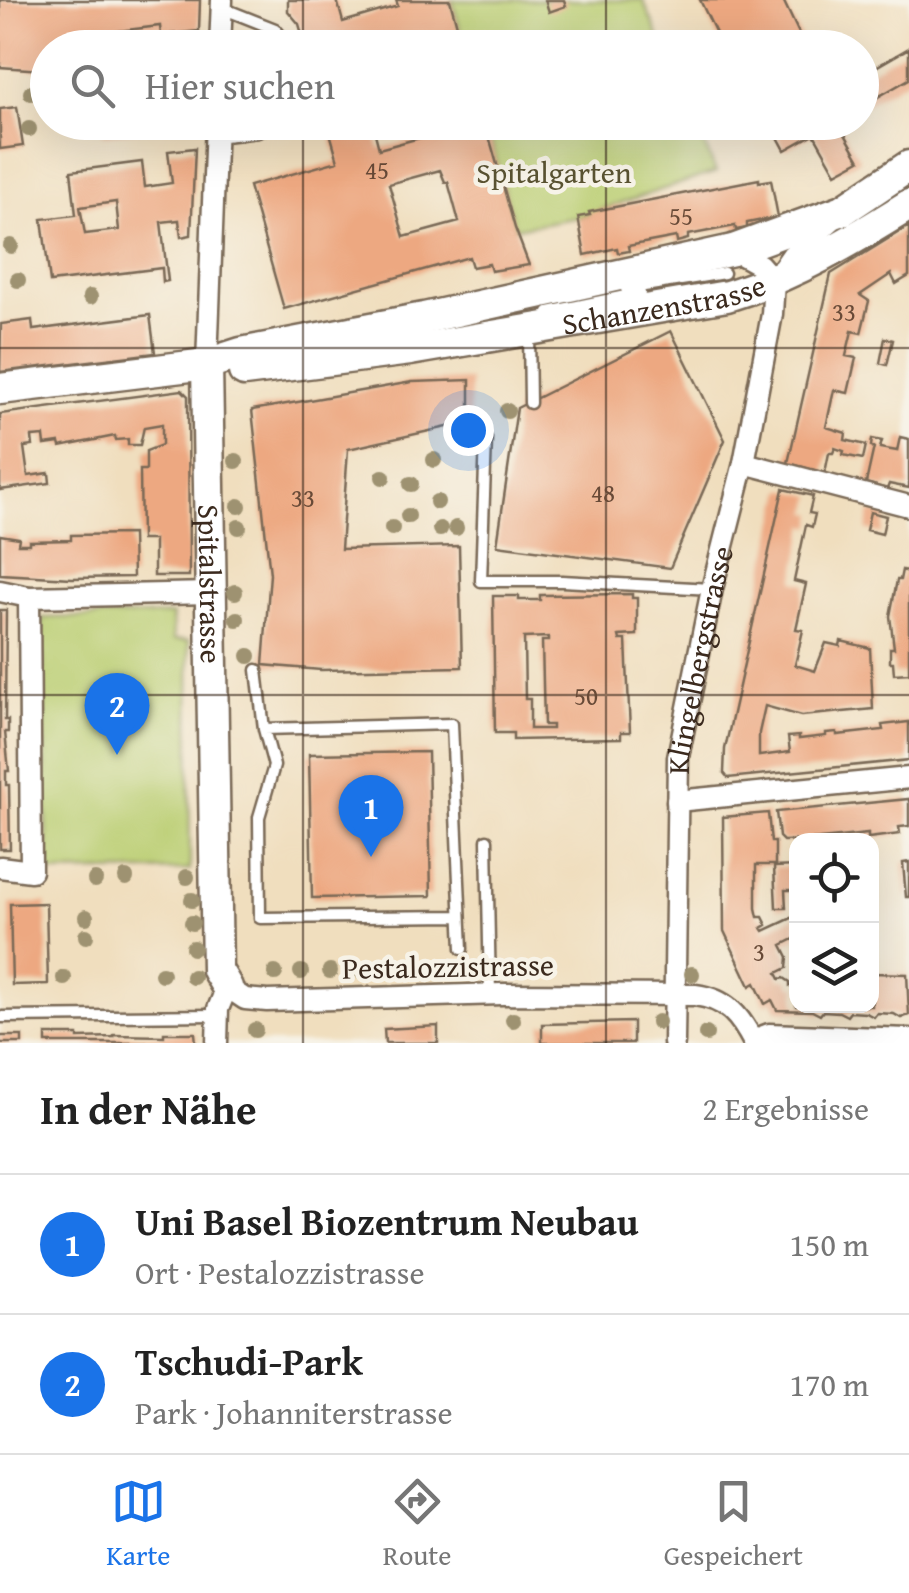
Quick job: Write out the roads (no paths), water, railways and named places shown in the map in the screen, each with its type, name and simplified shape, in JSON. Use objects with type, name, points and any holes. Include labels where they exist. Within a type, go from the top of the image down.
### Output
[{"type":"main road","points":[[733,250],[843,210],[909,166]]},
{"type":"main road","points":[[774,282],[830,254],[909,206]]},
{"type":"main road","name":"Schanzenstrasse","points":[[0,389],[207,364],[241,352],[424,318],[733,250]]},
{"type":"main road","name":"Schanzenstrasse","points":[[207,364],[242,371],[410,350],[727,296],[774,282]]},
{"type":"main road","name":"Spitalstrasse","points":[[207,364],[218,970],[222,1001]]},
{"type":"street","points":[[221,30],[222,4]]},
{"type":"street","name":"Spitalstrasse","points":[[207,364],[216,140]]},
{"type":"street","points":[[774,282],[792,254],[843,210]]},
{"type":"street","name":"Schanzenstrasse","points":[[733,250],[760,265],[774,282]]},
{"type":"street","name":"Klingelbergstrasse","points":[[674,1043],[678,757],[712,589],[744,463],[772,314],[774,282]]},
{"type":"street","points":[[744,463],[909,506]]},
{"type":"street","points":[[0,590],[29,597],[211,592]]},
{"type":"street","points":[[0,867],[30,871],[29,597]]},
{"type":"street","points":[[677,801],[909,778]]},
{"type":"street","name":"Pestalozzistrasse","points":[[222,1001],[490,994],[706,996],[740,1016],[754,1041]]},
{"type":"street","name":"Spitalstrasse","points":[[217,1043],[222,1001]]},
{"type":"street","points":[[754,1041],[769,1034],[909,1039]]},
{"type":"lane","points":[[222,4],[276,30]]},
{"type":"lane","points":[[424,318],[465,319],[724,273],[550,311],[468,340]]},
{"type":"lane","points":[[529,331],[530,403]]},
{"type":"lane","points":[[486,438],[481,581],[562,580],[712,589]]},
{"type":"lane","points":[[256,670],[274,766],[259,817],[260,918],[460,916]]},
{"type":"lane","points":[[264,728],[452,724],[462,949]]},
{"type":"lane","points":[[487,840],[490,994]]},
{"type":"lane","points":[[0,1017],[222,1001]]},
{"type":"place","name":"Tschudi-Park","points":[[117,755]]},
{"type":"place","name":"Uni Basel Biozentrum Neubau","points":[[371,857]]},
{"type":"park label","name":"Spitalgarten","points":[[554,172]]}]
